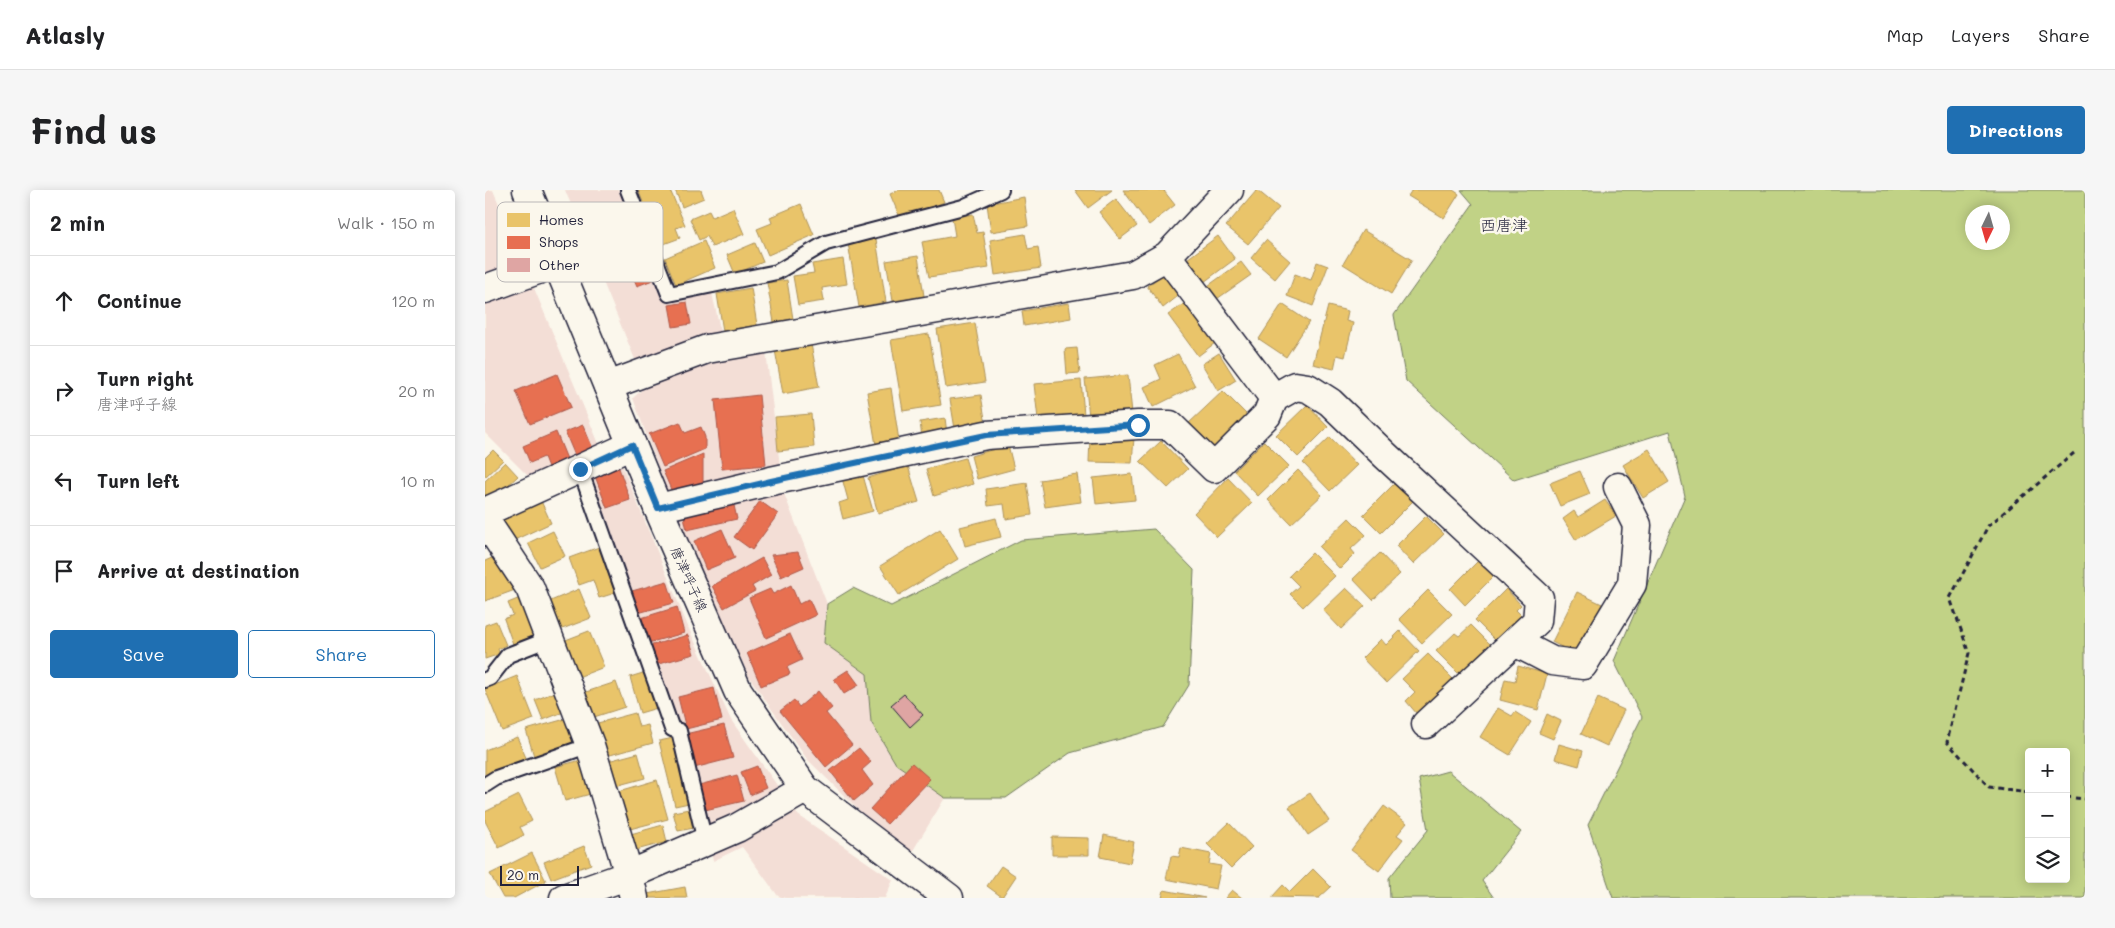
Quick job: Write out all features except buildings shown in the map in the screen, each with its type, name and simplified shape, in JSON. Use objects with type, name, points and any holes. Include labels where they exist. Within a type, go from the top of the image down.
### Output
[{"type":"street","name":"唐津呼子線","points":[[527,190],[532,202]]},
{"type":"street","points":[[607,386],[707,349],[1133,276],[1167,256],[1229,190]]},
{"type":"street","points":[[1167,256],[1274,398]]},
{"type":"street","points":[[485,289],[504,282]]},
{"type":"street","name":"唐津呼子線","points":[[565,282],[658,508],[738,691],[805,789],[949,898]]},
{"type":"street","points":[[658,508],[781,479],[995,434],[1138,425],[1169,425],[1214,468],[1267,415],[1274,398],[1295,386],[1308,388],[1330,402],[1539,598],[1537,621],[1426,724]]},
{"type":"street","points":[[632,445],[580,469],[486,522],[530,588],[590,745],[632,887]]},
{"type":"street","points":[[1515,642],[1552,661],[1583,665],[1632,584],[1637,525],[1618,488]]},
{"type":"street","points":[[564,898],[632,887],[705,842],[737,828],[805,789]]},
{"type":"lane","points":[[628,190],[633,202]]},
{"type":"lane","points":[[663,279],[669,294],[777,272],[826,243],[963,207],[1001,190]]},
{"type":"lane","points":[[580,469],[672,729],[679,731],[705,842]]},
{"type":"lane","points":[[485,680],[489,678],[508,655],[549,639]]},
{"type":"lane","points":[[485,785],[495,778],[590,745]]},
{"type":"path","points":[[2025,792],[1989,787],[1947,742],[1969,653],[1950,598],[1988,526],[2073,453]]},
{"type":"path","points":[[2070,797],[2085,799]]},
{"type":"shaded area","points":[[485,190],[493,190],[498,202],[497,282],[531,282],[607,463],[619,458],[689,629],[731,720],[798,815],[893,880],[885,898],[785,898],[778,896],[742,847],[713,861],[681,728],[675,725],[586,469],[544,492],[485,433]]},
{"type":"shaded area","points":[[565,190],[625,190],[630,202],[570,202]]},
{"type":"shaded area","points":[[603,282],[661,282],[667,298],[711,289],[726,355],[766,352],[783,491],[827,604],[825,643],[867,674],[871,722],[896,764],[945,798],[912,852],[878,829],[807,759],[749,677],[675,514],[633,398],[646,386]]},
{"type":"green space","points":[[1461,190],[2085,190],[2085,898],[1613,898],[1588,825],[1642,717],[1614,661],[1685,496],[1670,431],[1514,480],[1406,381],[1394,315],[1473,204]]},
{"type":"green space","points":[[1154,529],[1194,570],[1189,685],[1163,727],[1070,753],[1006,798],[945,798],[896,764],[871,722],[867,674],[824,643],[827,604],[853,588],[891,606],[1021,540]]},
{"type":"green space","points":[[1448,771],[1521,832],[1482,881],[1494,898],[1390,898],[1389,878],[1428,830],[1419,779]]},
{"type":"district","name":"西唐津","points":[[1504,225]]},
{"type":"route","points":[[580,469],[632,445],[658,508],[771,481],[986,435],[1138,425]]}]
